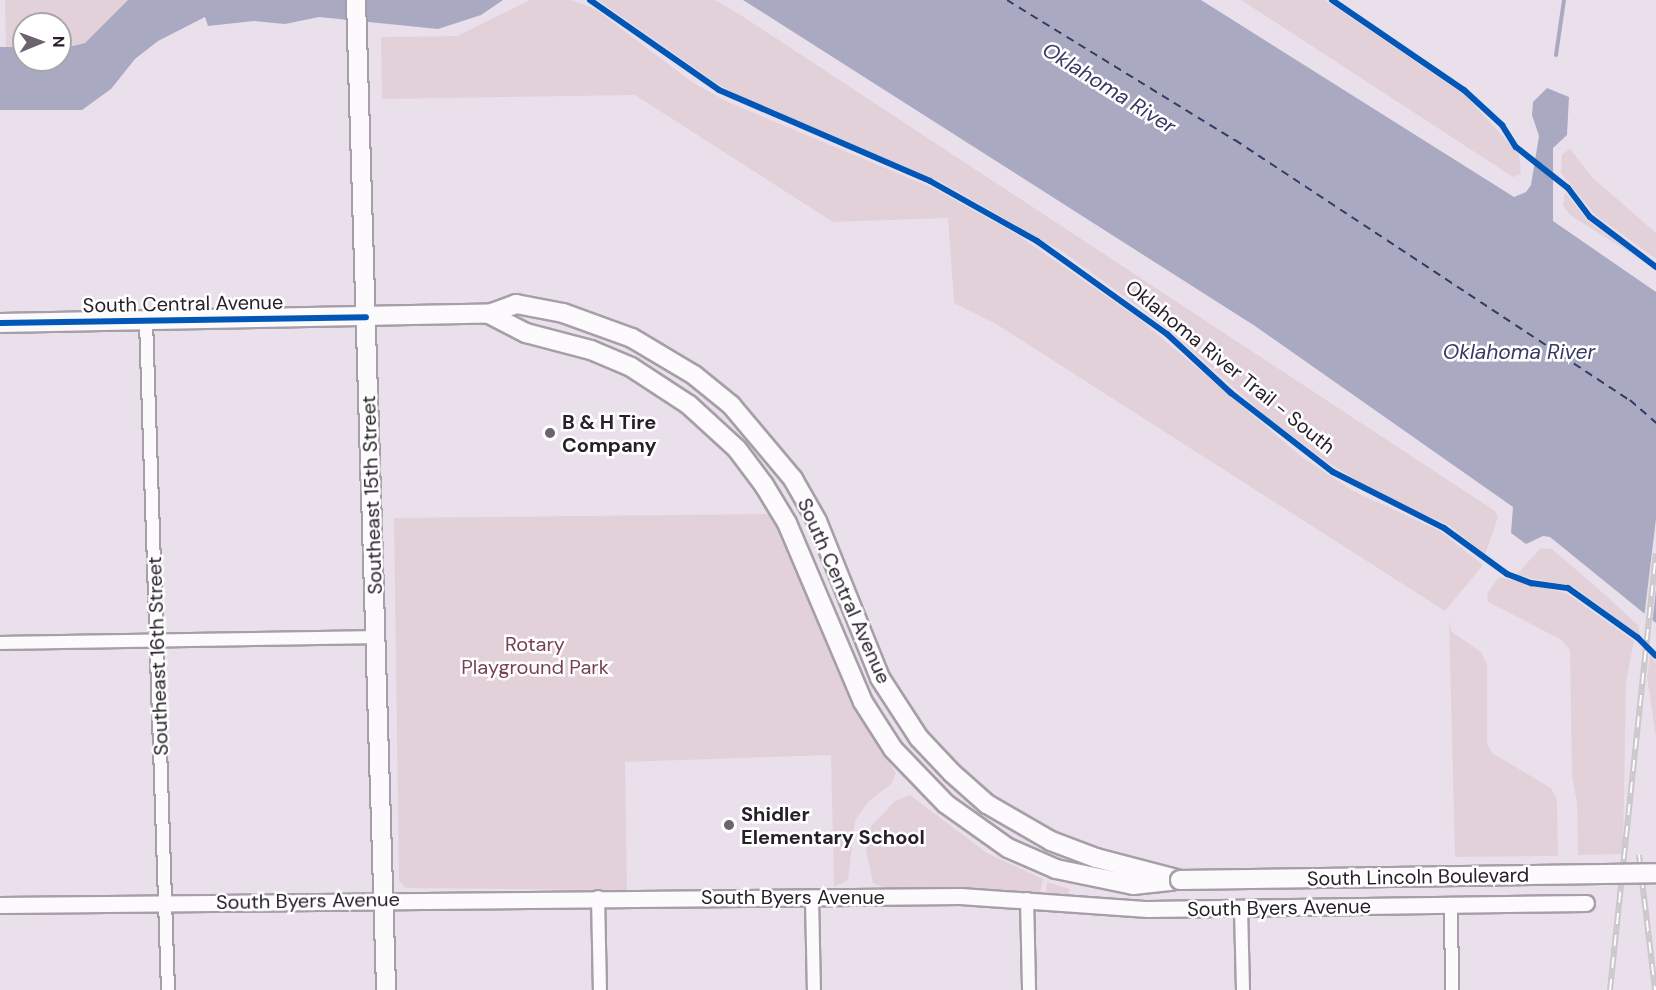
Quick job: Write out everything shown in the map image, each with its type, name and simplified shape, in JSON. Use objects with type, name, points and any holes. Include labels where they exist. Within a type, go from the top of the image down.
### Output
[{"type":"main road","name":"Southeast 15th Street","points":[[356,0],[386,990]]},
{"type":"main road","name":"South Central Avenue","points":[[0,323],[489,315],[516,304],[587,320],[653,349],[713,390],[754,429],[797,486],[817,521],[880,678],[934,756],[987,804],[1029,830],[1096,858],[1180,880]]},
{"type":"main road","name":"South Central Avenue","points":[[489,315],[526,333],[591,350],[631,367],[689,405],[737,449],[764,484],[787,523],[863,702],[913,773],[959,814],[1008,848],[1056,869],[1132,885],[1180,880]]},
{"type":"main road","name":"South Lincoln Boulevard","points":[[1180,880],[1656,873]]},
{"type":"street","name":"Southeast 16th Street","points":[[146,321],[168,990]]},
{"type":"street","points":[[0,643],[376,637]]},
{"type":"street","name":"South Byers Avenue","points":[[0,905],[598,897],[960,896],[1148,909],[1587,903]]},
{"type":"street","points":[[598,897],[600,990]]},
{"type":"street","points":[[812,898],[814,990]]},
{"type":"street","points":[[1027,899],[1029,990]]},
{"type":"street","points":[[1451,906],[1452,990]]},
{"type":"street","points":[[1241,908],[1243,990]]},
{"type":"green space","points":[[5,0],[128,0],[85,43],[72,46],[72,12],[12,12],[12,47],[6,47]]},
{"type":"green space","points":[[530,0],[571,0],[595,9],[695,84],[728,102],[933,188],[1016,234],[1138,318],[1302,457],[1353,491],[1440,531],[1483,565],[1445,611],[996,324],[954,303],[948,218],[833,222],[635,95],[382,99],[381,37],[457,36]]},
{"type":"green space","points":[[598,0],[715,0],[739,14],[1495,511],[1498,517],[1485,555],[1450,526],[1376,492],[1327,462],[1268,418],[1159,322],[1063,252],[941,182],[753,103],[719,85]]},
{"type":"green space","points":[[1241,0],[1325,0],[1466,96],[1519,154],[1521,174],[1513,177]]},
{"type":"green space","points":[[1570,149],[1593,178],[1656,233],[1656,259],[1595,215],[1561,173],[1562,154]]},
{"type":"green space","points":[[1565,192],[1588,221],[1646,263],[1570,215],[1563,205]]},
{"type":"green space","name":"Rotary Playground Park","points":[[772,514],[843,684],[896,773],[892,783],[868,802],[855,821],[848,880],[834,887],[831,755],[625,762],[627,890],[406,888],[399,881],[394,518]]},
{"type":"green space","points":[[1541,548],[1552,549],[1593,584],[1638,625],[1640,636],[1574,587],[1516,575]]},
{"type":"green space","points":[[1499,577],[1566,593],[1634,641],[1626,682],[1623,854],[1578,855],[1577,803],[1572,776],[1570,650],[1560,639],[1488,602],[1487,594]]},
{"type":"green space","points":[[1449,620],[1451,631],[1481,652],[1487,665],[1487,743],[1492,753],[1551,788],[1557,800],[1558,856],[1455,857]]},
{"type":"green space","points":[[1650,654],[1656,663],[1656,737],[1647,677]]},
{"type":"green space","points":[[910,795],[987,853],[1043,879],[1040,893],[887,889],[873,883],[866,850],[871,826],[895,801]]},
{"type":"green space","points":[[1047,882],[1070,889],[1068,897],[1046,894]]},
{"type":"water","points":[[128,0],[503,0],[481,15],[438,29],[319,17],[285,24],[254,21],[208,26],[205,17],[158,41],[135,59],[111,89],[82,110],[0,110],[0,47],[12,47],[12,72],[72,72],[72,46],[85,43]]},
{"type":"water","name":"Oklahoma River","points":[[743,0],[1201,0],[1514,197],[1526,192],[1531,185],[1539,136],[1532,115],[1533,102],[1547,88],[1569,97],[1567,135],[1553,148],[1553,221],[1656,292],[1656,623],[1550,537],[1543,536],[1526,544],[1511,533],[1513,507],[1255,326]]},
{"type":"pier","points":[[1656,519],[1656,590],[1652,624],[1644,618]]},
{"type":"waterway","points":[[1556,55],[1564,0]]},
{"type":"ferry route","points":[[1007,0],[1235,140],[1630,400],[1656,423]]},
{"type":"railway","points":[[1610,990],[1656,553]]},
{"type":"railway","points":[[1639,855],[1655,990]]},
{"type":"cycle path","name":"Oklahoma River Trail - South","points":[[590,0],[719,90],[930,181],[1037,241],[1167,334],[1231,393],[1333,472],[1444,528],[1507,574],[1531,583],[1568,588],[1638,638],[1656,656]]},
{"type":"cycle path","points":[[1332,0],[1464,90],[1502,125],[1516,147],[1568,188],[1590,217],[1656,267]]},
{"type":"cycle path","points":[[0,323],[366,317]]},
{"type":"place","name":"B & H Tire Company","points":[[550,433]]},
{"type":"place","name":"Shidler Elementary School","points":[[729,825]]}]
